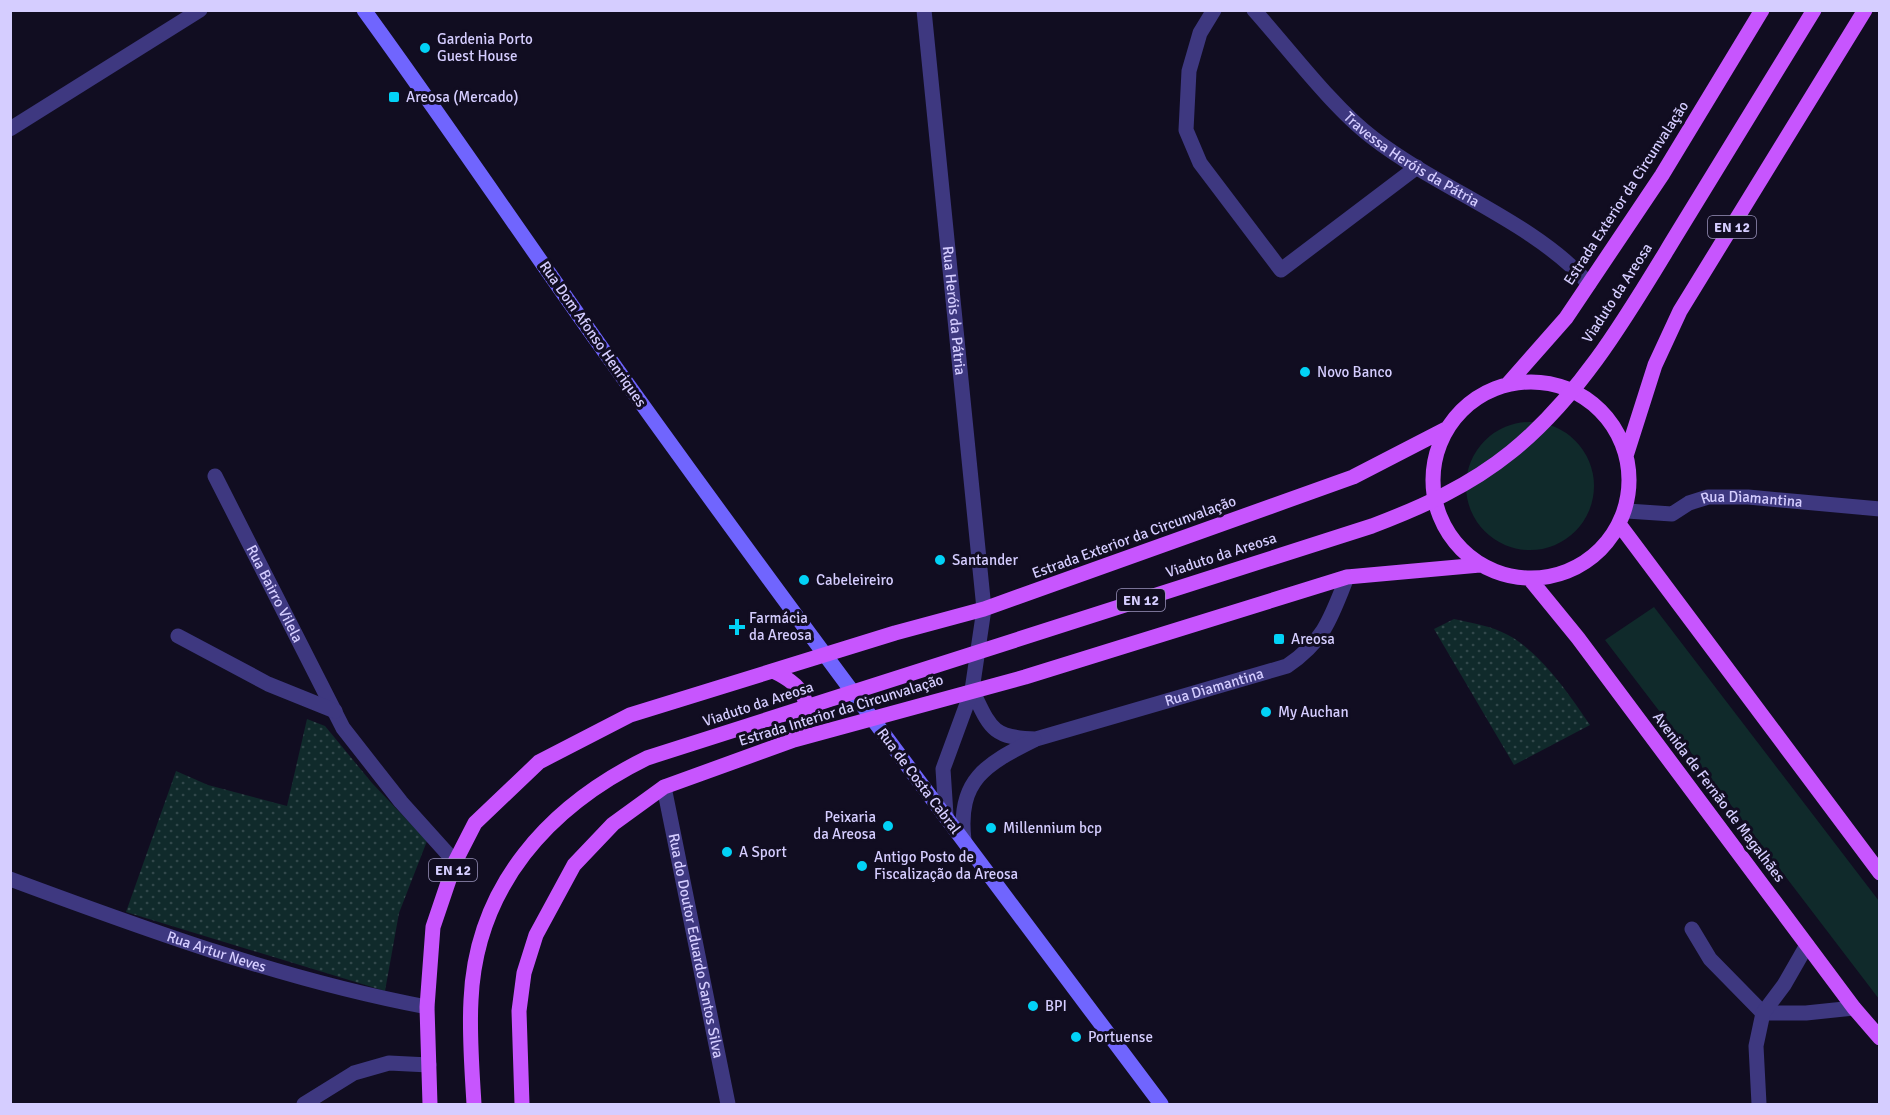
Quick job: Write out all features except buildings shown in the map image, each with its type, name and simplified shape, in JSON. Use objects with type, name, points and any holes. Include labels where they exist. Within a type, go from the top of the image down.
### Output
[{"type":"main road","name":"Rua Dom Afonso Henriques","points":[[364,10],[599,344],[870,718]]},
{"type":"main road","name":"Estrada Exterior da Circunvalação","points":[[1507,385],[1559,327],[1662,175],[1762,10]]},
{"type":"main road","name":"Viaduto da Areosa","points":[[474,1104],[471,998],[479,948],[493,908],[526,850],[537,836],[576,800],[604,781],[647,758],[1372,526],[1465,484],[1513,451],[1579,382],[1648,282],[1814,10]]},
{"type":"main road","name":"EN 12","points":[[1626,456],[1655,365],[1680,311],[1865,10]]},
{"type":"main road","name":"EN 12","points":[[1538,382],[1568,388],[1594,404],[1614,428],[1626,456],[1631,486],[1623,517],[1603,546],[1582,563],[1557,574],[1529,578],[1504,574],[1480,565],[1456,544],[1440,518],[1433,489],[1435,458],[1446,429],[1463,409],[1476,399],[1507,385],[1538,382]]},
{"type":"main road","name":"Estrada Exterior da Circunvalação","points":[[430,1104],[428,1007],[433,927],[455,862],[475,823],[539,762],[630,715],[984,609],[1353,477],[1446,429]]},
{"type":"main road","points":[[1623,517],[1880,873]]},
{"type":"main road","name":"EN 12","points":[[972,690],[1025,677],[1347,577],[1480,565]]},
{"type":"main road","name":"Avenida de Fernão de Magalhães","points":[[1529,578],[1578,638],[1854,1008],[1880,1038]]},
{"type":"main road","points":[[773,671],[793,681],[806,700],[806,720],[794,740]]},
{"type":"main road","name":"Estrada Interior da Circunvalação","points":[[522,1104],[519,1011],[524,974],[536,935],[574,865],[613,824],[664,787],[794,740],[972,690]]},
{"type":"main road","name":"Rua de Costa Cabral","points":[[870,718],[945,814],[1161,1104]]},
{"type":"street","name":"Rua Heróis da Pátria","points":[[924,10],[984,609],[972,690],[943,770],[945,814]]},
{"type":"street","points":[[1214,10],[1200,33],[1189,71],[1186,130],[1200,163],[1281,270],[1417,167]]},
{"type":"street","name":"Travessa Heróis da Pátria","points":[[1254,10],[1335,101],[1372,137],[1539,241],[1576,270],[1588,284]]},
{"type":"street","points":[[10,129],[199,11]]},
{"type":"street","name":"Rua Bairro Vilela","points":[[215,476],[343,728],[401,802],[455,862]]},
{"type":"street","name":"Rua Diamantina","points":[[1623,517],[1672,514],[1708,497],[1748,497],[1880,509]]},
{"type":"street","name":"Rua Diamantina","points":[[964,840],[961,818],[974,782],[992,761],[1035,739],[1287,666],[1307,652],[1329,624],[1347,577]]},
{"type":"street","points":[[178,636],[268,684],[334,711]]},
{"type":"street","name":"Rua Diamantina","points":[[972,690],[990,726],[1002,734],[1016,738],[1035,739]]},
{"type":"street","name":"Rua do Doutor Eduardo Santos Silva","points":[[664,787],[728,1104]]},
{"type":"street","name":"Rua Artur Neves","points":[[10,879],[183,943],[346,990],[428,1007]]},
{"type":"street","points":[[1692,928],[1710,959],[1763,1013],[1806,1013],[1854,1008]]},
{"type":"street","points":[[1759,1104],[1756,1046],[1763,1013],[1784,985],[1807,945]]},
{"type":"street","points":[[304,1104],[354,1073],[389,1063],[429,1065]]},
{"type":"green space","points":[[1530,422],[1555,427],[1575,441],[1589,461],[1594,486],[1589,511],[1575,531],[1555,545],[1530,550],[1505,545],[1485,531],[1471,511],[1466,486],[1471,461],[1485,441],[1505,427]]},
{"type":"green space","points":[[1654,607],[1879,901],[1879,999],[1605,640]]},
{"type":"green space","points":[[1454,619],[1495,629],[1532,652],[1554,675],[1590,725],[1514,765],[1434,629]]},
{"type":"green space","points":[[307,719],[325,726],[372,783],[427,841],[399,913],[385,991],[126,912],[176,771],[208,785],[287,806]]},
{"type":"place","name":"Gardenia Porto Guest House","points":[[425,48]]},
{"type":"place","name":"Areosa (Mercado)","points":[[394,97]]},
{"type":"place","name":"Novo Banco","points":[[1305,372]]},
{"type":"place","name":"Santander","points":[[940,560]]},
{"type":"place","name":"Cabeleireiro","points":[[804,580]]},
{"type":"place","name":"Farmácia da Areosa","points":[[737,627]]},
{"type":"place","name":"Areosa","points":[[1279,639]]},
{"type":"place","name":"My Auchan","points":[[1266,712]]},
{"type":"place","name":"Peixaria da Areosa","points":[[888,826]]},
{"type":"place","name":"Millennium bcp","points":[[991,828]]},
{"type":"place","name":"A Sport","points":[[727,852]]},
{"type":"place","name":"Antigo Posto de Fiscalização da Areosa","points":[[862,866]]},
{"type":"place","name":"BPI","points":[[1033,1006]]},
{"type":"place","name":"Portuense","points":[[1076,1037]]}]
